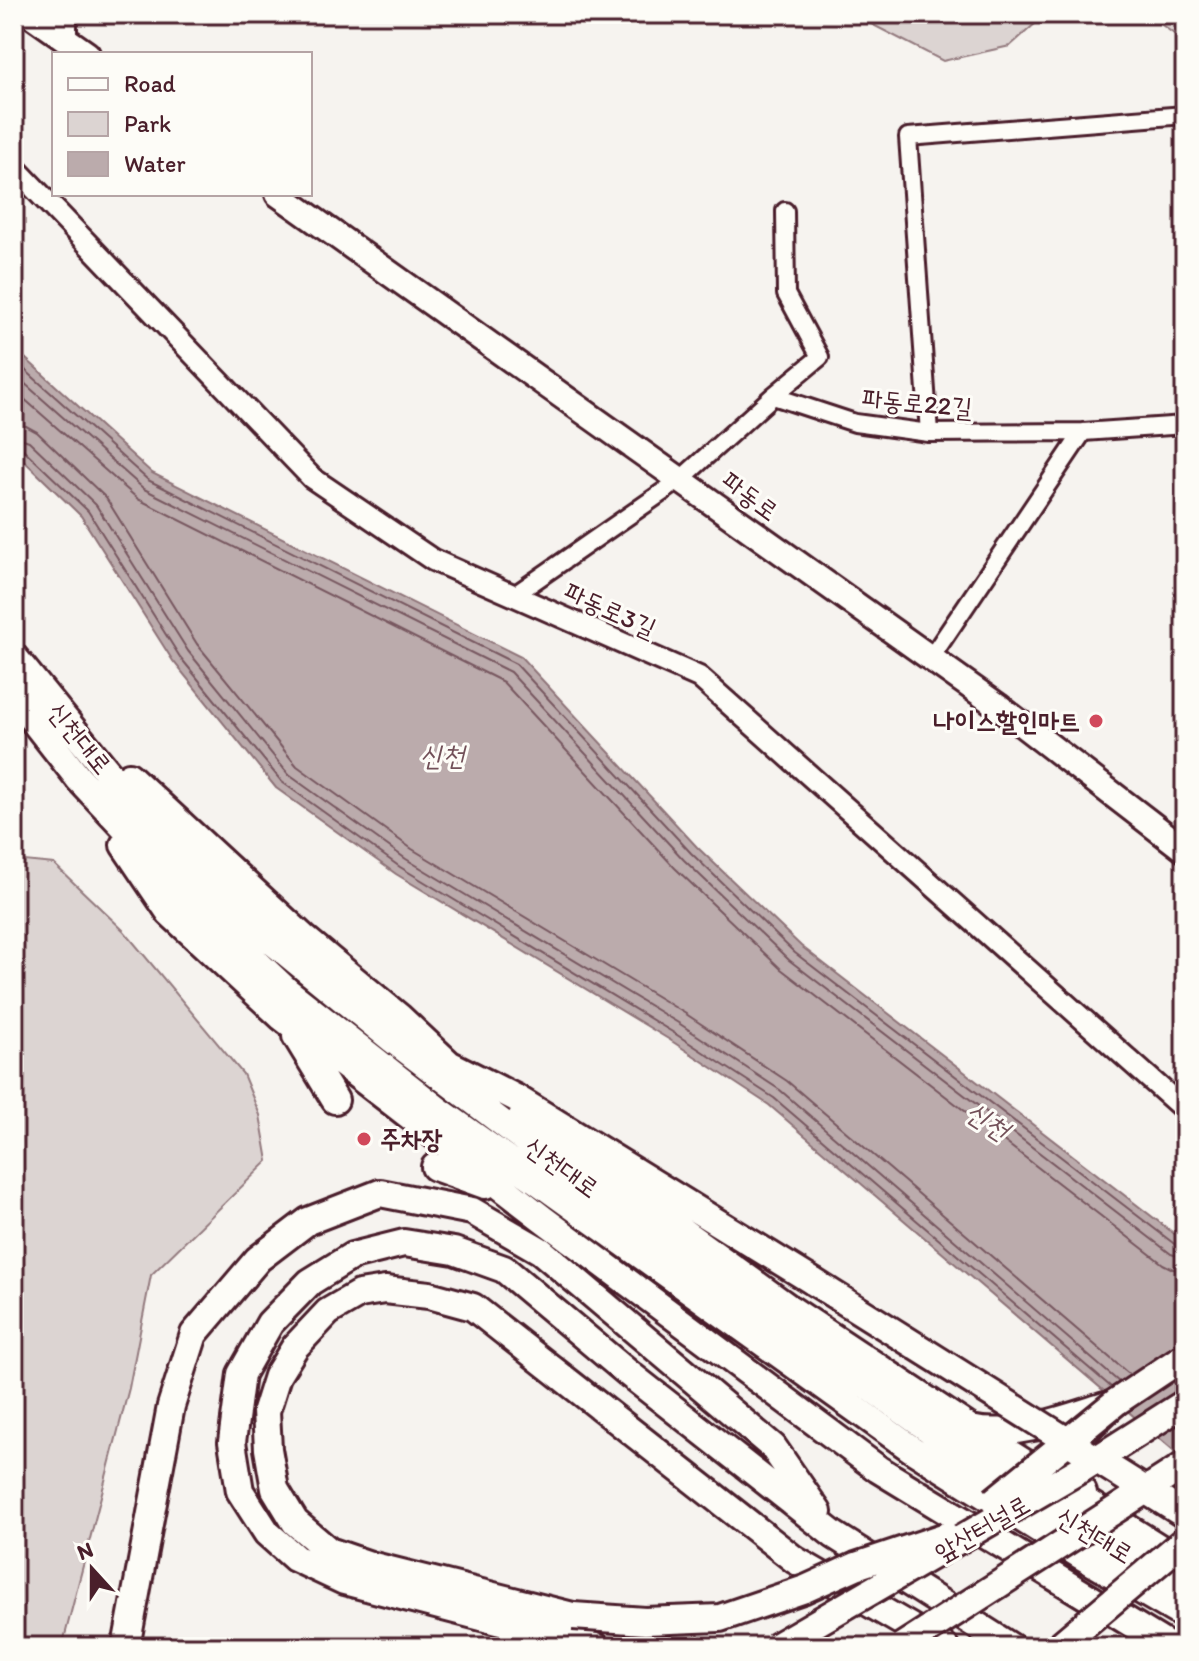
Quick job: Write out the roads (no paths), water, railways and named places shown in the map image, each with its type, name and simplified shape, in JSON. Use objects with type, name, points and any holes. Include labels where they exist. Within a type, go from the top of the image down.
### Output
[{"type":"highway","name":"신천대로","points":[[14,657],[24,689],[79,779],[218,926],[299,1001],[437,1109],[996,1509],[1185,1616]]},
{"type":"highway","name":"신천대로","points":[[24,689],[151,825],[257,929],[393,1040],[563,1169],[930,1430],[1089,1533],[1185,1588]]},
{"type":"highway","points":[[24,689],[451,1065],[789,1308],[968,1427],[1185,1564]]},
{"type":"highway","points":[[79,779],[170,913],[282,1017],[522,1203],[878,1469],[1170,1647]]},
{"type":"highway","points":[[282,1017],[335,1100]]},
{"type":"highway","points":[[451,1065],[516,1098],[1185,1515]]},
{"type":"highway","points":[[435,1167],[481,1183],[522,1203]]},
{"type":"highway","points":[[126,1647],[171,1406],[194,1334],[258,1259],[308,1221],[380,1193],[472,1211],[541,1251],[773,1447],[834,1535]]},
{"type":"highway","points":[[596,1647],[344,1581],[295,1558],[267,1533],[240,1491],[232,1442],[241,1374],[270,1323],[310,1282],[352,1256],[404,1243],[454,1251],[504,1269],[628,1373],[834,1535],[1011,1647]]},
{"type":"highway","points":[[945,1647],[795,1560],[473,1307],[429,1295],[385,1290],[359,1294],[328,1312],[295,1347],[277,1376],[266,1411],[275,1489],[295,1522],[329,1551],[370,1565],[573,1616],[645,1621],[720,1618],[805,1589],[856,1566],[996,1509],[1104,1410],[1185,1356]]},
{"type":"highway","name":"앞산터널로","points":[[775,1647],[996,1509],[1083,1468],[1185,1403]]},
{"type":"highway","points":[[968,1427],[1017,1429],[1104,1410]]},
{"type":"highway","points":[[1088,1503],[1067,1461],[1083,1433],[1104,1410]]},
{"type":"highway","points":[[901,1647],[1185,1465]]},
{"type":"highway","points":[[1058,1647],[1185,1540]]},
{"type":"main road","points":[[30,14],[77,47]]},
{"type":"main road","name":"파동로","points":[[281,196],[998,706],[1185,850]]},
{"type":"street","points":[[64,14],[77,47]]},
{"type":"street","points":[[929,433],[908,137],[1185,115]]},
{"type":"street","name":"파동로3길","points":[[14,167],[312,478],[433,560],[699,677],[1185,1110]]},
{"type":"street","points":[[513,596],[680,480],[820,357],[786,294],[785,211]]},
{"type":"street","name":"파동로22길","points":[[773,396],[855,423],[929,433],[1083,432],[1185,425]]},
{"type":"street","points":[[930,659],[1083,432]]},
{"type":"water","name":"신천","points":[[14,348],[152,473],[521,657],[697,847],[801,946],[1185,1242],[1185,1460],[769,1105],[670,1040],[396,874],[276,788],[173,661],[81,516],[14,451]]},
{"type":"place","name":"나이스할인마트","points":[[1096,721]]},
{"type":"place","name":"주차장","points":[[364,1139]]}]
